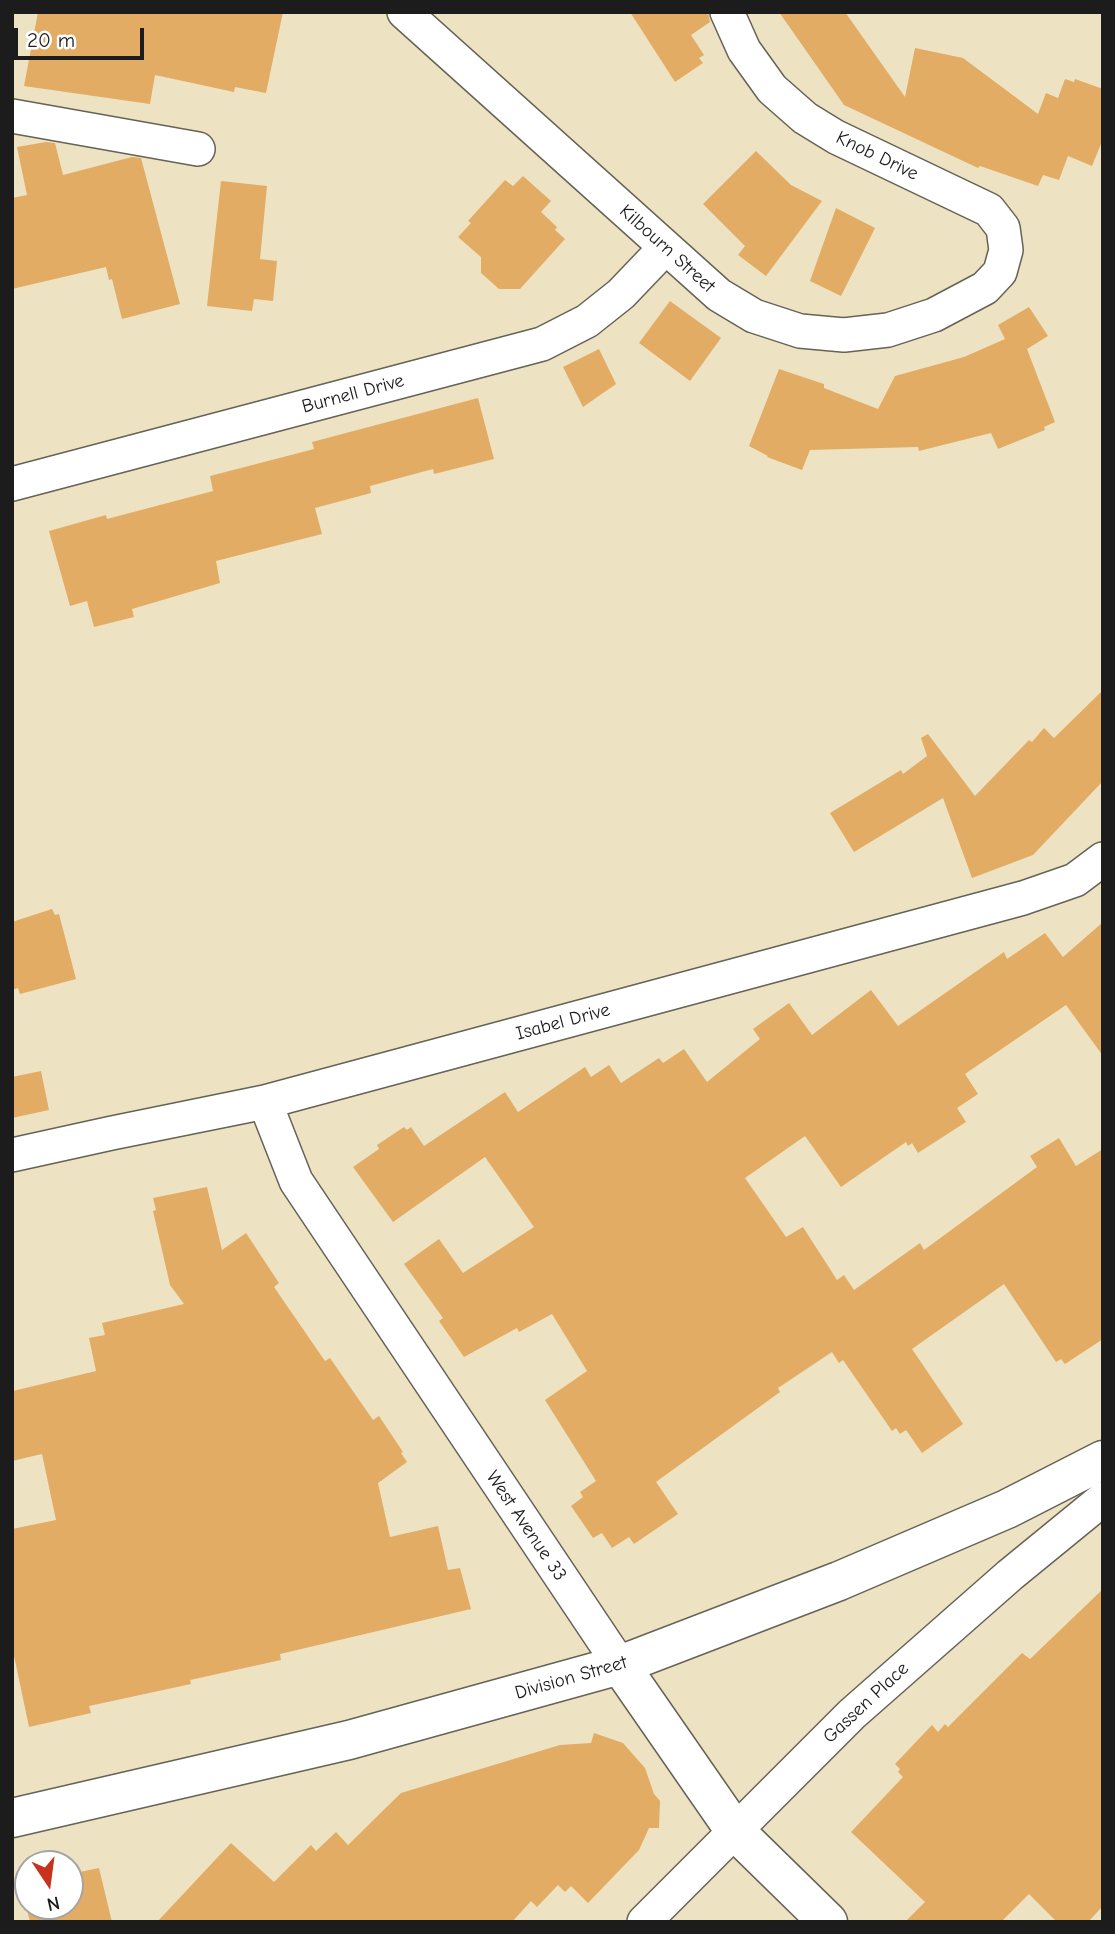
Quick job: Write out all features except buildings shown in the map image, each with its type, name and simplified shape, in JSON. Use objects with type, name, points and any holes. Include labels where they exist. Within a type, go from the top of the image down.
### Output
[{"type":"street","name":"Kilbourn Street","points":[[404,12],[719,295],[754,316],[800,331],[844,335],[888,330],[934,316],[985,288]]},
{"type":"street","name":"Knob Drive","points":[[727,12],[744,50],[772,89],[805,118],[836,136],[989,210],[1003,228],[1006,250],[1000,272],[985,288]]},
{"type":"street","points":[[12,116],[198,149]]},
{"type":"street","name":"Burnell Drive","points":[[12,484],[542,344],[587,321],[621,294],[665,248]]},
{"type":"street","name":"Isabel Drive","points":[[12,1156],[265,1102],[1023,898],[1075,880],[1103,859]]},
{"type":"street","name":"West Avenue 33","points":[[265,1102],[296,1181],[620,1665],[736,1831],[828,1922]]},
{"type":"street","name":"Division Street","points":[[12,1818],[349,1740],[620,1665],[851,1576],[1007,1509],[1103,1460]]},
{"type":"street","name":"Gassen Place","points":[[643,1922],[852,1714],[1010,1575],[1103,1499]]}]
